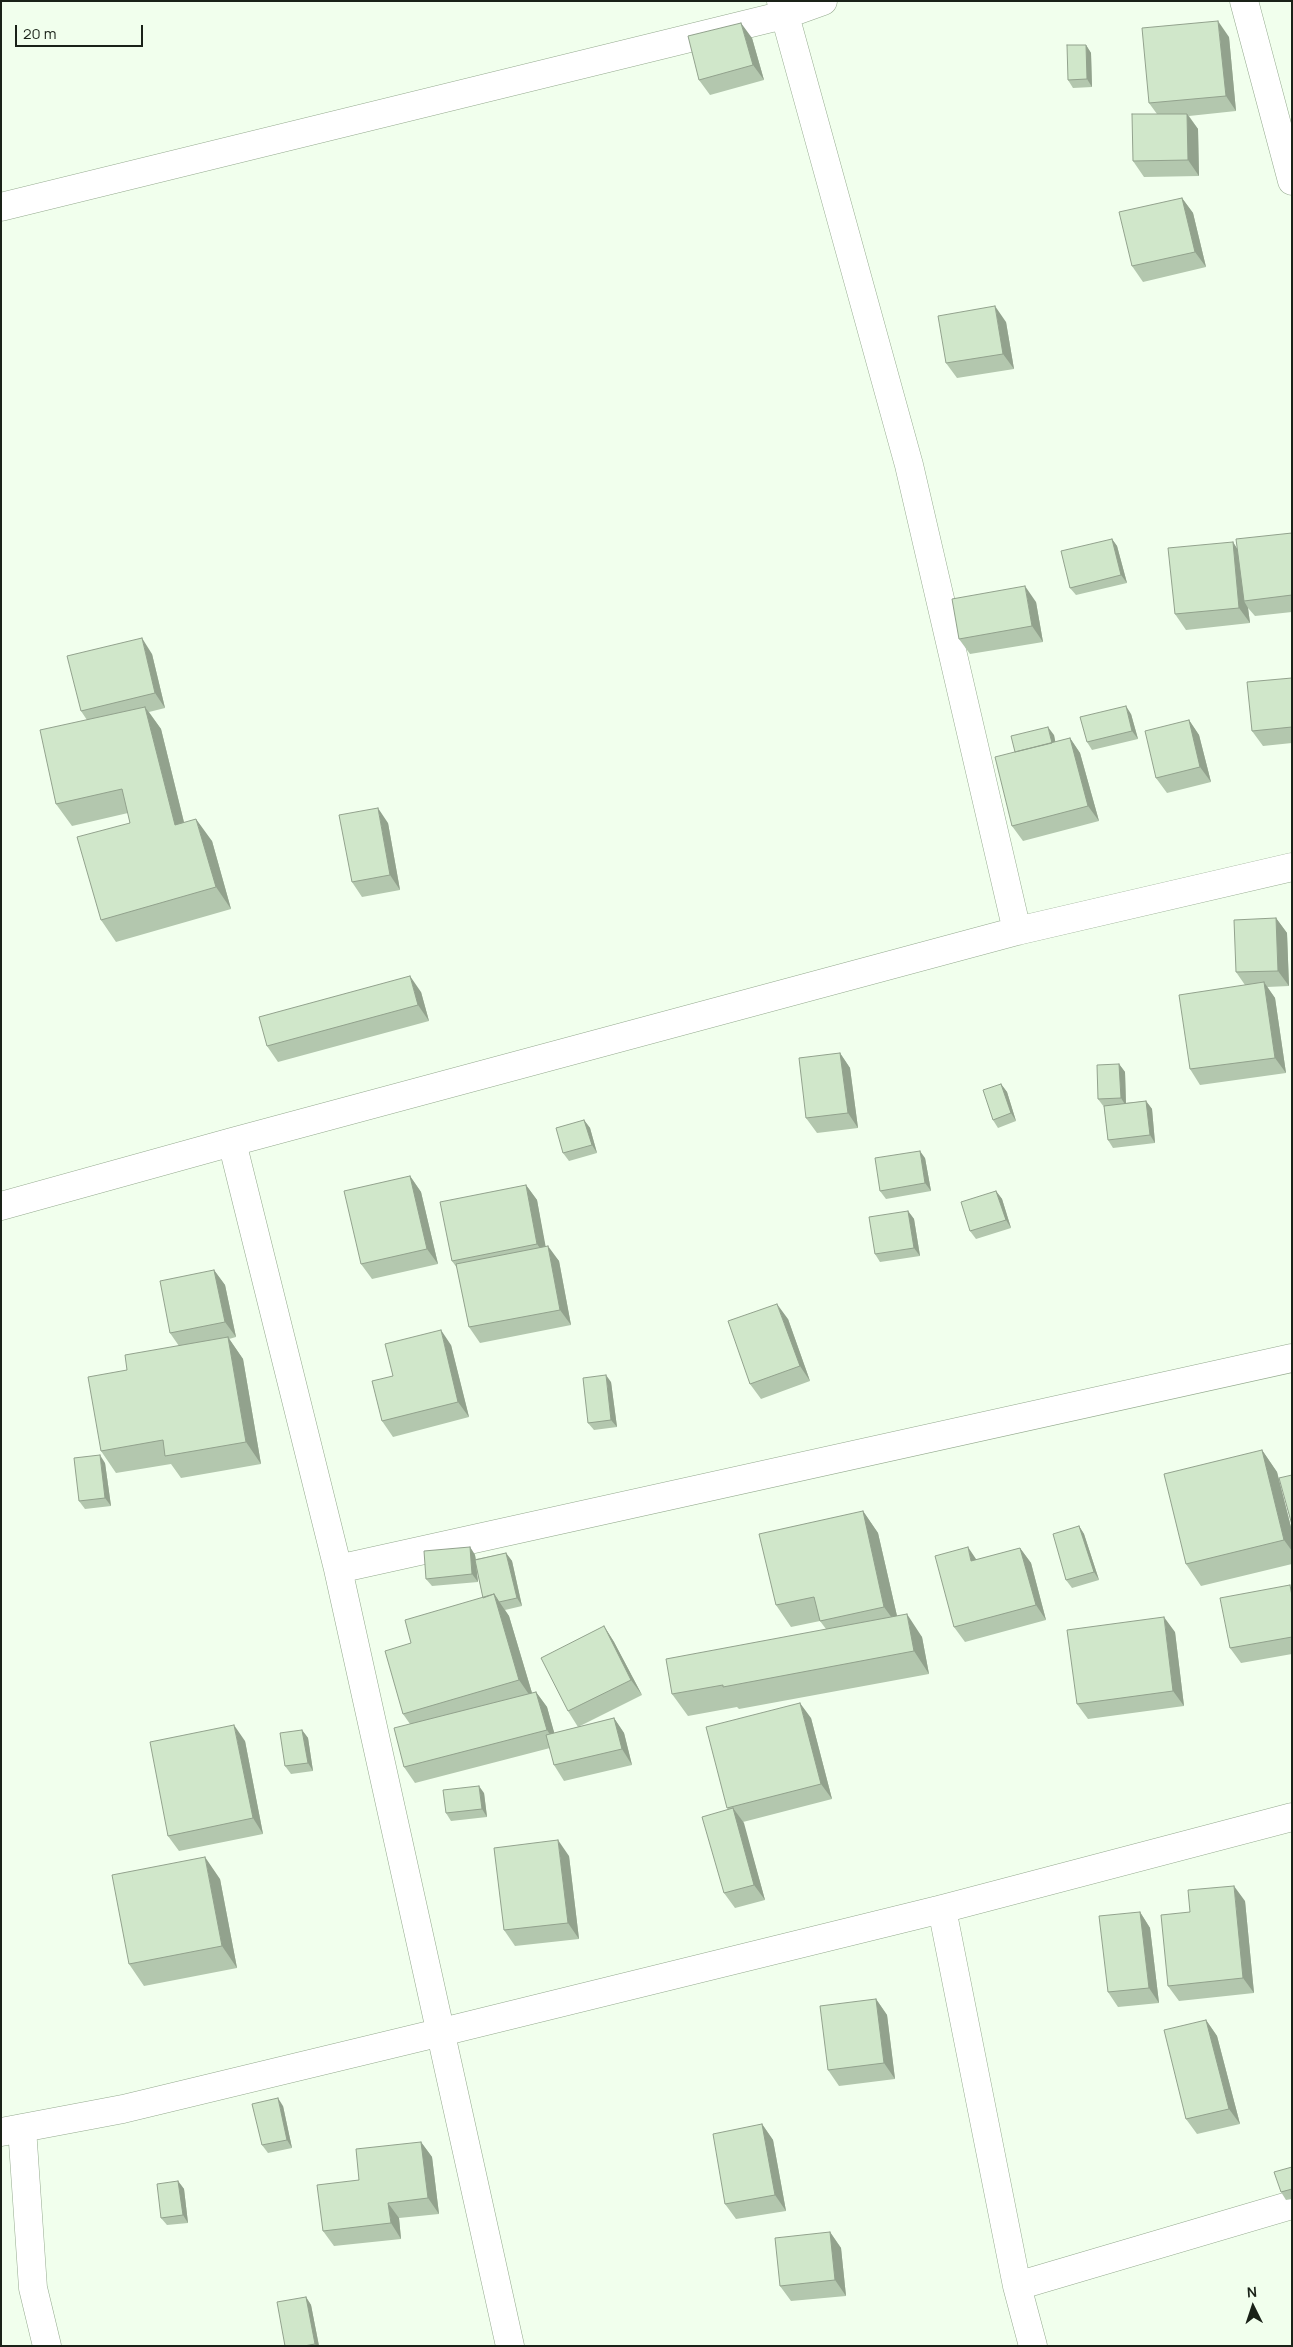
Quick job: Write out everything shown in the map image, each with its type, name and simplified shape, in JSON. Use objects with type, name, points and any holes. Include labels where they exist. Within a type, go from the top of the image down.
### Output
[{"type":"street","points":[[1,207],[782,8],[823,1]]},
{"type":"street","points":[[1244,1],[1292,181]]},
{"type":"street","points":[[782,8],[909,465],[1017,931]]},
{"type":"street","points":[[1,1206],[1017,931],[1292,868]]},
{"type":"street","points":[[232,1142],[338,1569],[510,2346]]},
{"type":"street","points":[[338,1569],[1292,1358]]},
{"type":"street","points":[[48,2346],[32,2288],[12,2130],[123,2109],[442,2032],[942,1909],[1292,1817]]},
{"type":"street","points":[[942,1909],[1017,2286],[1033,2346]]},
{"type":"street","points":[[1017,2286],[1292,2205]]},
{"type":"building","points":[[1218,21],[1226,96],[1149,103],[1142,28]]},
{"type":"building","points":[[741,23],[753,65],[699,80],[688,36]]},
{"type":"building","points":[[1067,45],[1086,45],[1087,79],[1068,80]]},
{"type":"building","points":[[1132,114],[1187,114],[1188,160],[1133,161]]},
{"type":"building","points":[[1182,198],[1195,252],[1132,266],[1119,212]]},
{"type":"building","points":[[995,306],[1003,354],[946,363],[938,316]]},
{"type":"building","points":[[1292,533],[1292,595],[1244,601],[1236,539]]},
{"type":"building","points":[[1112,539],[1121,575],[1070,588],[1061,551]]},
{"type":"building","points":[[1233,542],[1239,608],[1175,614],[1168,548]]},
{"type":"building","points":[[1025,586],[1032,626],[959,639],[952,599]]},
{"type":"building","points":[[142,638],[155,693],[81,711],[67,656]]},
{"type":"building","points":[[1292,678],[1292,727],[1252,731],[1247,682]]},
{"type":"building","points":[[1126,706],[1132,731],[1087,742],[1080,717]]},
{"type":"building","points":[[145,707],[175,825],[196,819],[216,887],[101,920],[77,837],[130,823],[122,789],[56,804],[40,730]]},
{"type":"building","points":[[1189,720],[1200,767],[1156,778],[1145,731]]},
{"type":"building","points":[[1048,727],[1052,743],[1015,752],[1011,736]]},
{"type":"building","points":[[1070,738],[1088,806],[1012,826],[995,757]]},
{"type":"building","points":[[378,808],[390,875],[352,882],[339,815]]},
{"type":"building","points":[[1276,918],[1278,971],[1236,972],[1234,920]]},
{"type":"building","points":[[410,976],[418,1005],[267,1046],[259,1017]]},
{"type":"building","points":[[1264,982],[1275,1058],[1190,1069],[1179,995]]},
{"type":"building","points":[[840,1053],[848,1113],[806,1118],[799,1058]]},
{"type":"building","points":[[1119,1064],[1121,1098],[1098,1099],[1097,1065]]},
{"type":"building","points":[[1001,1084],[1011,1113],[993,1120],[983,1090]]},
{"type":"building","points":[[1146,1101],[1150,1135],[1108,1140],[1104,1106]]},
{"type":"building","points":[[584,1120],[592,1145],[563,1153],[556,1128]]},
{"type":"building","points":[[920,1151],[925,1183],[880,1191],[875,1158]]},
{"type":"building","points":[[410,1176],[427,1249],[361,1264],[344,1191]]},
{"type":"building","points":[[526,1185],[537,1244],[452,1261],[440,1202]]},
{"type":"building","points":[[996,1191],[1006,1220],[970,1231],[961,1202]]},
{"type":"building","points":[[908,1211],[914,1248],[875,1254],[869,1217]]},
{"type":"building","points":[[548,1246],[560,1310],[469,1327],[456,1264]]},
{"type":"building","points":[[214,1270],[225,1322],[170,1333],[160,1281]]},
{"type":"building","points":[[777,1304],[800,1366],[750,1384],[728,1321]]},
{"type":"building","points":[[441,1330],[458,1402],[382,1421],[372,1381],[393,1376],[385,1344]]},
{"type":"building","points":[[228,1337],[246,1442],[165,1456],[163,1440],[101,1451],[88,1377],[127,1370],[125,1355]]},
{"type":"building","points":[[606,1375],[611,1420],[588,1423],[583,1378]]},
{"type":"building","points":[[1262,1450],[1284,1540],[1186,1564],[1164,1474]]},
{"type":"building","points":[[100,1455],[105,1498],[79,1501],[74,1458]]},
{"type":"building","points":[[1292,1475],[1292,1525],[1279,1478]]},
{"type":"building","points":[[863,1511],[884,1607],[820,1621],[814,1597],[776,1605],[759,1534]]},
{"type":"building","points":[[1079,1526],[1094,1572],[1066,1580],[1053,1534]]},
{"type":"building","points":[[470,1547],[472,1574],[426,1579],[424,1551]]},
{"type":"building","points":[[968,1547],[971,1561],[1020,1548],[1036,1605],[954,1627],[935,1556]]},
{"type":"building","points":[[506,1553],[517,1598],[499,1602],[494,1594],[483,1598],[475,1560]]},
{"type":"building","points":[[1290,1585],[1292,1596],[1292,1637],[1230,1648],[1220,1598]]},
{"type":"building","points":[[494,1594],[519,1680],[403,1714],[385,1651],[411,1643],[405,1620]]},
{"type":"building","points":[[907,1614],[914,1651],[723,1687],[723,1685],[672,1694],[666,1659]]},
{"type":"building","points":[[1164,1617],[1173,1691],[1077,1704],[1067,1630]]},
{"type":"building","points":[[604,1626],[631,1680],[568,1711],[541,1658]]},
{"type":"building","points":[[536,1692],[547,1730],[404,1767],[394,1728]]},
{"type":"building","points":[[800,1703],[821,1784],[727,1808],[706,1727]]},
{"type":"building","points":[[614,1718],[622,1749],[554,1765],[546,1735]]},
{"type":"building","points":[[234,1725],[253,1818],[168,1836],[150,1742]]},
{"type":"building","points":[[302,1730],[308,1763],[285,1766],[280,1733]]},
{"type":"building","points":[[479,1786],[482,1809],[446,1813],[443,1790]]},
{"type":"building","points":[[733,1808],[754,1885],[724,1893],[702,1817]]},
{"type":"building","points":[[558,1840],[568,1923],[504,1930],[494,1848]]},
{"type":"building","points":[[205,1857],[222,1946],[129,1964],[112,1875]]},
{"type":"building","points":[[1234,1886],[1243,1978],[1168,1986],[1161,1915],[1190,1912],[1188,1890]]},
{"type":"building","points":[[1140,1912],[1149,1988],[1108,1992],[1099,1916]]},
{"type":"building","points":[[876,1999],[884,2063],[828,2070],[820,2006]]},
{"type":"building","points":[[1206,2020],[1229,2109],[1186,2119],[1164,2030]]},
{"type":"building","points":[[278,2098],[287,2140],[262,2145],[252,2104]]},
{"type":"building","points":[[762,2124],[775,2195],[725,2204],[713,2134]]},
{"type":"building","points":[[421,2142],[428,2198],[388,2203],[391,2223],[323,2231],[317,2185],[359,2180],[356,2149]]},
{"type":"building","points":[[1292,2167],[1292,2189],[1281,2192],[1274,2172]]},
{"type":"building","points":[[178,2181],[183,2215],[161,2218],[157,2184]]},
{"type":"building","points":[[830,2232],[835,2280],[780,2286],[775,2238]]},
{"type":"building","points":[[306,2297],[315,2344],[285,2346],[277,2302]]}]
